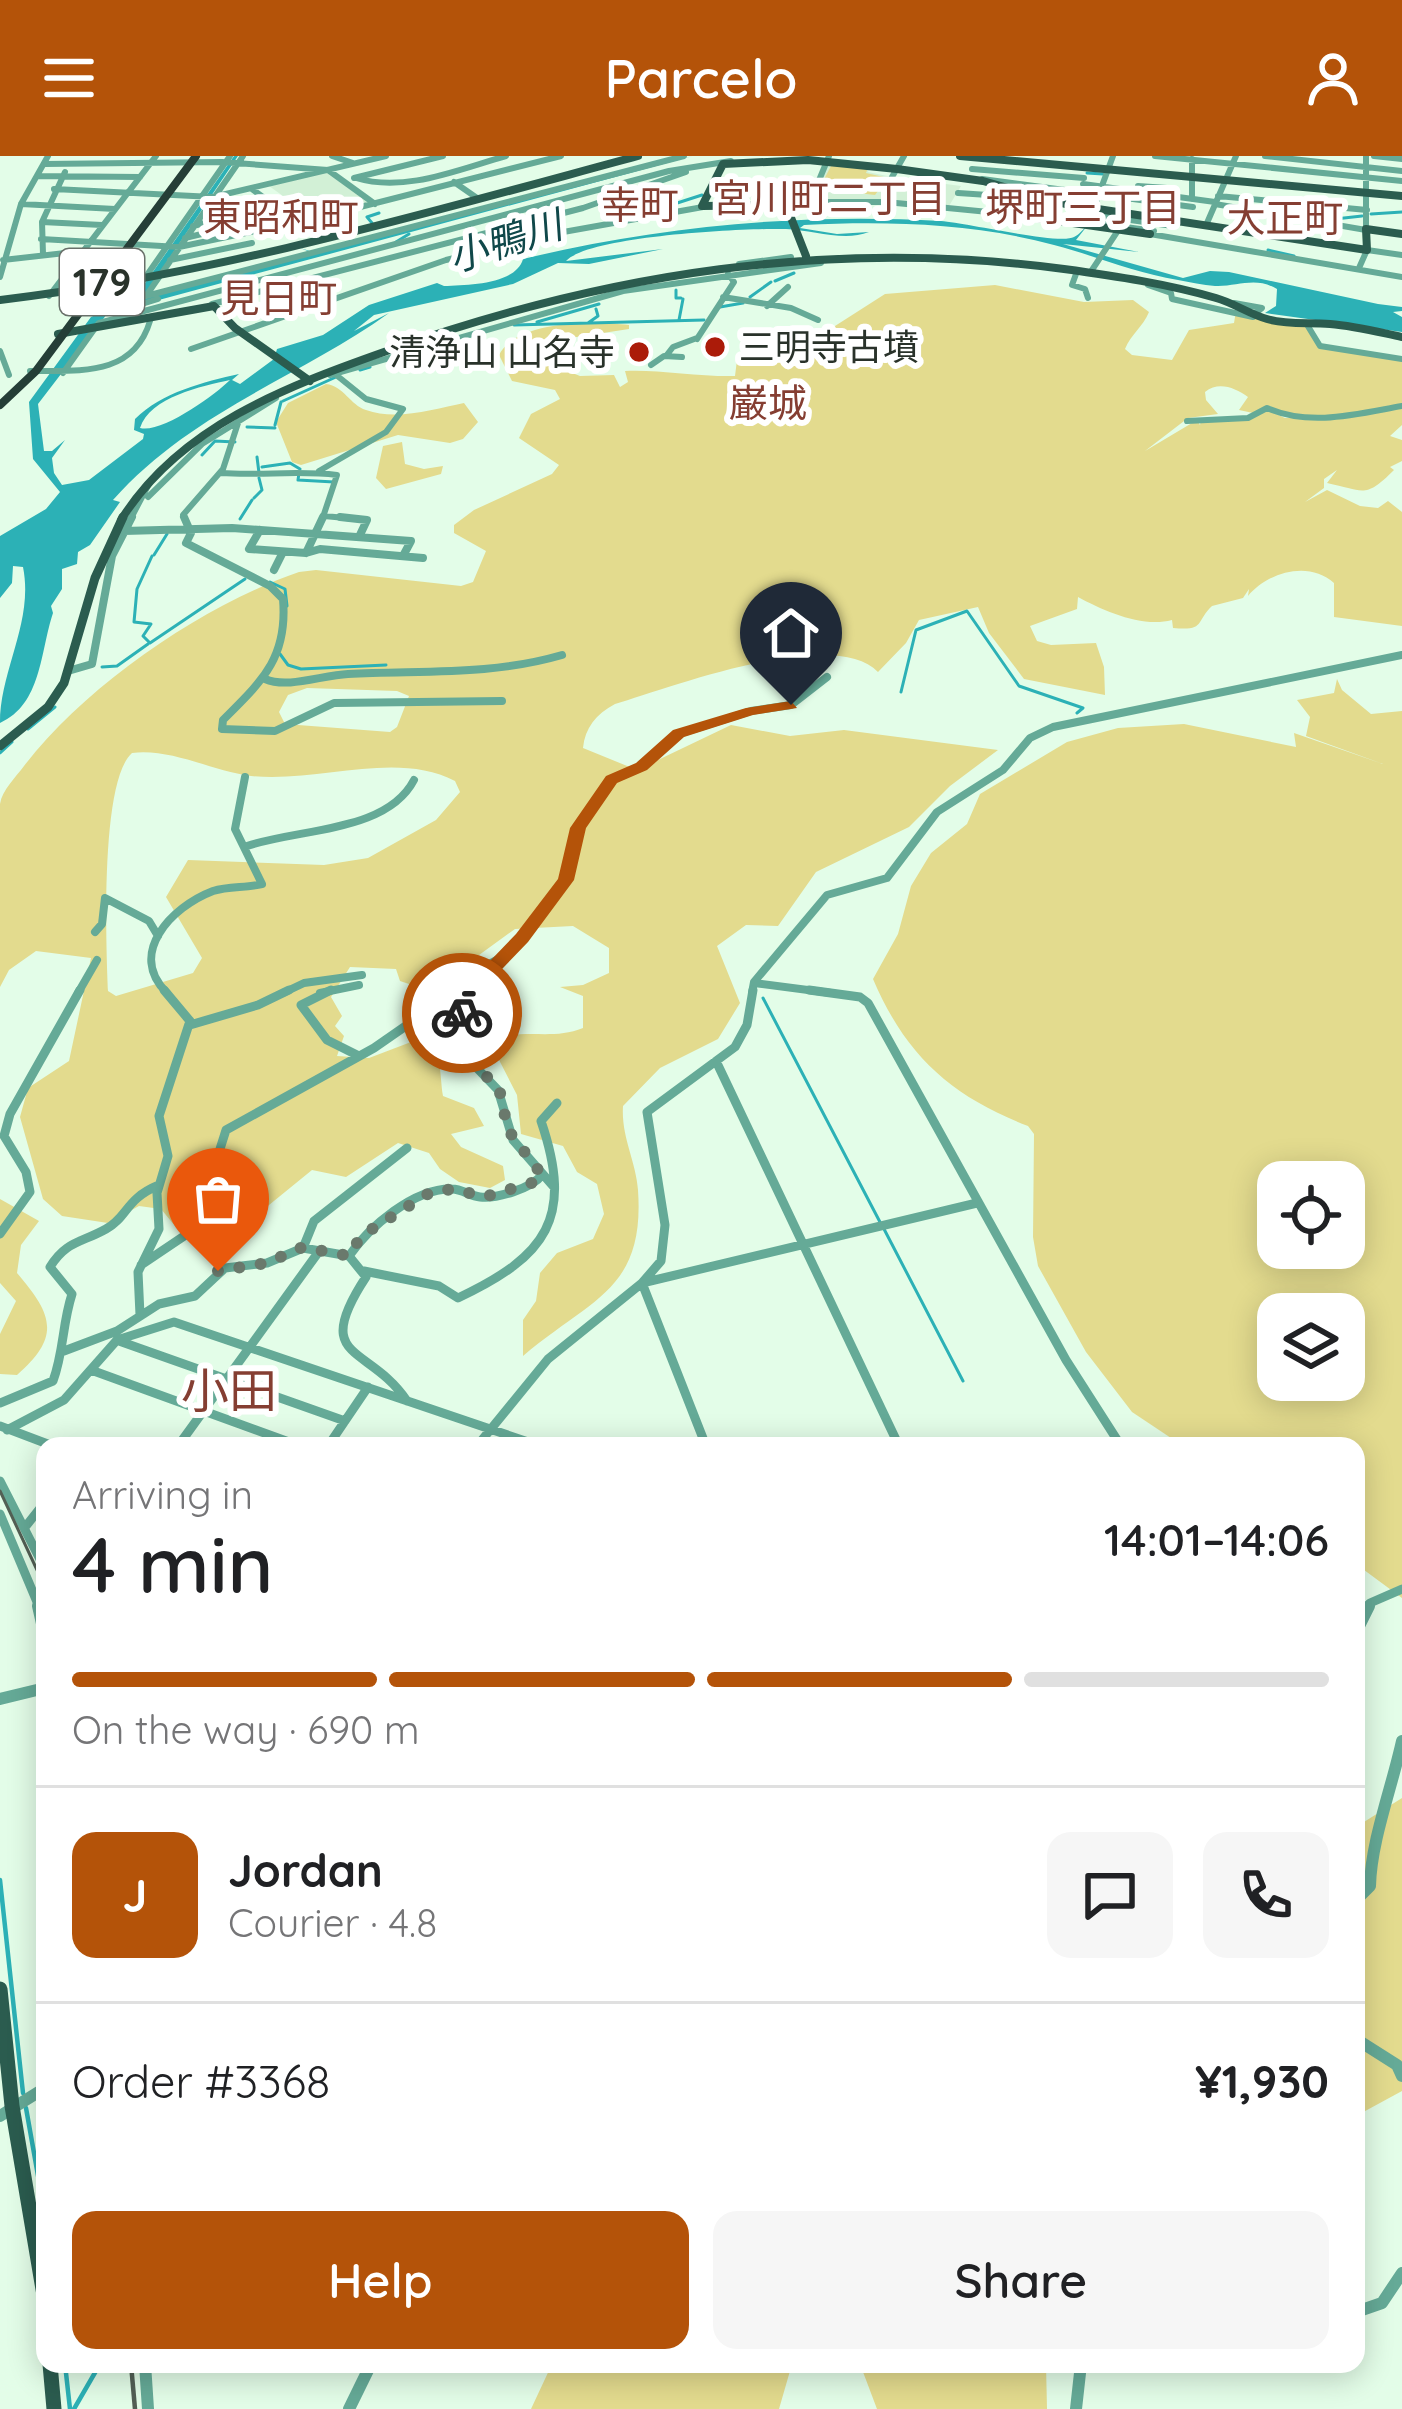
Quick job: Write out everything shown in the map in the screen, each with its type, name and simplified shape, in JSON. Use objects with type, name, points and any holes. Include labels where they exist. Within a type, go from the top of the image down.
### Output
[{"type":"highway","name":"179","points":[[2,402],[37,371],[191,159]]},
{"type":"main road","points":[[0,300],[188,273],[638,156]]},
{"type":"main road","points":[[960,156],[1402,196]]},
{"type":"main road","points":[[806,255],[786,206],[702,206],[725,160],[828,159],[983,182],[1077,205],[1097,204],[1174,226],[1209,220],[1366,250],[1366,229],[1402,234]]},
{"type":"main road","points":[[1009,214],[1150,234]]},
{"type":"main road","points":[[0,746],[56,698],[106,548],[124,514],[152,478],[203,434],[308,379],[572,292],[687,268],[806,255],[931,256],[1090,272],[1234,303],[1256,315],[1402,337]]},
{"type":"main road","points":[[65,334],[214,306],[243,334],[308,379]]},
{"type":"main road","points":[[0,1989],[6,2111],[36,2257]]},
{"type":"main road","points":[[51,2373],[54,2409]]},
{"type":"street","points":[[0,277],[21,204],[48,156]]},
{"type":"street","points":[[296,168],[305,156]]},
{"type":"street","points":[[332,156],[353,163]]},
{"type":"street","points":[[55,189],[207,197],[386,156]]},
{"type":"street","points":[[414,156],[477,198]]},
{"type":"street","points":[[343,181],[443,156]]},
{"type":"street","points":[[356,178],[402,182],[506,156],[581,209],[595,225]]},
{"type":"street","points":[[184,238],[241,234],[313,220],[561,156]]},
{"type":"street","points":[[561,194],[685,156]]},
{"type":"street","points":[[110,287],[131,297],[149,298],[198,288],[696,156]]},
{"type":"street","points":[[904,156],[896,170],[1082,185]]},
{"type":"street","points":[[1071,218],[1088,156]]},
{"type":"street","points":[[1097,204],[1113,156]]},
{"type":"street","points":[[1155,156],[1402,171]]},
{"type":"street","points":[[1265,156],[1402,181]]},
{"type":"street","points":[[1214,202],[1366,229],[1365,172],[1370,156],[1402,159]]},
{"type":"street","points":[[1190,158],[1193,203]]},
{"type":"street","points":[[1283,167],[1285,158]]},
{"type":"street","points":[[49,296],[153,159]]},
{"type":"street","points":[[44,164],[191,159],[328,170],[375,204]]},
{"type":"street","points":[[811,201],[828,159]]},
{"type":"street","points":[[95,328],[198,288],[365,242],[725,160]]},
{"type":"street","points":[[180,258],[214,306],[581,209],[725,160]]},
{"type":"street","points":[[1202,239],[1234,160]]},
{"type":"street","points":[[149,298],[148,282],[233,161]]},
{"type":"street","points":[[233,161],[207,197],[208,209],[266,253]]},
{"type":"street","points":[[1006,182],[1014,161]]},
{"type":"street","points":[[43,254],[42,222],[72,163]]},
{"type":"street","points":[[252,188],[267,165]]},
{"type":"street","points":[[972,169],[1064,177],[1082,185],[1097,204],[1202,239]]},
{"type":"street","points":[[1148,173],[1148,189]]},
{"type":"street","points":[[35,176],[140,177]]},
{"type":"street","points":[[401,197],[402,182]]},
{"type":"street","points":[[967,205],[983,182]]},
{"type":"street","points":[[713,183],[817,186]]},
{"type":"street","points":[[763,198],[764,185]]},
{"type":"street","points":[[1130,185],[1193,203],[1209,220]]},
{"type":"street","points":[[1298,205],[1301,187]]},
{"type":"street","points":[[252,188],[297,223]]},
{"type":"street","points":[[1038,218],[1071,218],[1097,204],[1148,189]]},
{"type":"street","points":[[92,208],[105,192]]},
{"type":"street","points":[[708,193],[967,205],[1071,218]]},
{"type":"street","points":[[958,193],[1046,199]]},
{"type":"street","points":[[170,260],[172,246],[208,209],[263,197]]},
{"type":"street","points":[[191,350],[402,274],[595,225],[763,198]]},
{"type":"street","points":[[1097,204],[1119,199],[1366,211]]},
{"type":"street","points":[[786,206],[811,201]]},
{"type":"street","points":[[21,204],[115,209]]},
{"type":"street","points":[[967,205],[1009,214]]},
{"type":"street","points":[[193,226],[275,206]]},
{"type":"street","points":[[41,239],[172,246],[285,214]]},
{"type":"street","points":[[313,220],[331,236]]},
{"type":"street","points":[[42,222],[102,225]]},
{"type":"street","points":[[363,228],[365,242]]},
{"type":"street","points":[[1090,272],[1118,230]]},
{"type":"street","points":[[1150,234],[1271,250],[1402,277]]},
{"type":"street","points":[[1271,250],[1277,235]]},
{"type":"street","points":[[1288,251],[1293,238]]},
{"type":"street","points":[[1271,250],[1301,253],[1308,240]]},
{"type":"street","points":[[92,312],[131,297],[170,260],[252,243]]},
{"type":"street","points":[[1359,268],[1366,250],[1402,255]]},
{"type":"street","points":[[3,260],[83,251]]},
{"type":"street","points":[[682,357],[658,356],[697,339],[734,282],[724,268],[791,257]]},
{"type":"street","points":[[308,379],[614,293],[729,275],[862,259],[1042,266]]},
{"type":"street","points":[[992,264],[1147,285]]},
{"type":"street","points":[[1001,265],[1010,272]]},
{"type":"street","points":[[1076,274],[1073,286],[1085,289],[1088,298]]},
{"type":"street","points":[[1111,276],[1172,294],[1172,299],[1256,315]]},
{"type":"street","points":[[767,306],[788,286]]},
{"type":"street","points":[[723,297],[819,319]]},
{"type":"street","points":[[62,373],[95,328],[149,298]]},
{"type":"street","points":[[37,371],[97,372],[115,365],[151,327],[150,321]]},
{"type":"street","points":[[1306,323],[1319,346],[1402,359]]},
{"type":"street","points":[[0,351],[9,375],[2,377],[0,368]]},
{"type":"street","points":[[319,471],[336,454],[381,440],[403,409],[366,399],[335,374]]},
{"type":"street","points":[[143,500],[191,452],[289,388]]},
{"type":"street","points":[[1187,421],[1248,418],[1267,408],[1289,418],[1341,417],[1402,406]]},
{"type":"street","points":[[238,420],[240,426],[221,473],[184,515],[191,533],[188,545],[270,586],[283,599],[282,637],[265,679]]},
{"type":"street","points":[[221,473],[269,477],[286,470],[319,471],[340,477],[305,553]]},
{"type":"street","points":[[68,671],[92,664],[101,636],[102,591],[124,531],[152,478]]},
{"type":"street","points":[[324,516],[367,520],[359,537]]},
{"type":"street","points":[[124,531],[170,532],[186,527],[411,541],[403,556]]},
{"type":"street","points":[[260,530],[249,549],[305,553],[320,549],[423,558]]},
{"type":"street","points":[[274,570],[283,552]]},
{"type":"street","points":[[502,701],[334,703],[275,730],[221,729],[223,719],[265,679],[277,684],[359,671],[516,670],[562,655]]},
{"type":"street","points":[[483,1437],[561,1346],[642,1282],[661,1261],[666,1236],[647,1112],[742,1037],[754,983],[827,895],[886,878],[937,812],[1003,770],[1038,733],[1336,664],[1402,655]]},
{"type":"street","points":[[141,1264],[196,1228],[190,1203],[214,1168],[226,1130],[404,1028],[434,995],[500,958],[522,938],[566,880],[578,828],[612,780],[642,766],[679,734],[751,711],[791,705],[826,677]]},
{"type":"street","points":[[140,1315],[136,1292],[141,1264],[159,1229],[159,1185],[168,1156],[159,1116],[190,1025],[184,1008],[152,977],[149,960],[166,922],[210,893],[262,884],[251,873],[247,846],[235,829],[245,777]]},
{"type":"street","points":[[247,846],[312,828],[379,818],[403,802],[414,780]]},
{"type":"street","points":[[95,932],[102,924],[105,898],[149,921],[158,935]]},
{"type":"street","points":[[500,958],[465,1000],[462,1017],[471,1036],[470,1065],[499,1088],[508,1130],[554,1187]]},
{"type":"street","points":[[0,1234],[30,1192],[26,1172],[4,1136],[17,1104],[98,960]]},
{"type":"street","points":[[190,1025],[258,1005],[304,982],[361,980],[322,992],[301,1005],[327,1040],[358,1056]]},
{"type":"street","points":[[754,983],[860,997],[868,1003],[977,1203],[1116,1437]]},
{"type":"street","points":[[716,1061],[895,1437]]},
{"type":"street","points":[[0,1099],[17,1104]]},
{"type":"street","points":[[4,1428],[64,1400],[115,1336],[140,1315],[159,1304],[195,1297],[225,1268],[267,1263],[303,1247],[349,1256],[364,1271],[439,1286],[456,1298],[514,1270],[537,1251],[551,1217],[557,1169],[541,1120],[557,1103]]},
{"type":"street","points":[[303,1247],[314,1221],[407,1148]]},
{"type":"street","points":[[349,1256],[361,1236],[431,1192],[454,1189],[484,1197],[517,1184],[536,1184],[542,1175]]},
{"type":"street","points":[[0,1403],[52,1381],[64,1351],[60,1332],[72,1294],[50,1262],[64,1245],[112,1227],[134,1195],[159,1185]]},
{"type":"street","points":[[642,1282],[977,1203]]},
{"type":"street","points":[[185,1437],[320,1250]]},
{"type":"street","points":[[364,1271],[341,1324],[358,1358],[399,1388],[407,1401]]},
{"type":"street","points":[[642,1282],[702,1437]]},
{"type":"street","points":[[64,1351],[174,1322],[514,1437]]},
{"type":"street","points":[[115,1336],[345,1421]]},
{"type":"street","points":[[91,1370],[275,1437]]},
{"type":"street","points":[[334,1437],[368,1387]]},
{"type":"street","points":[[4,1428],[36,1440]]},
{"type":"street","points":[[0,1481],[36,1549]]},
{"type":"street","points":[[0,1514],[36,1600]]},
{"type":"street","points":[[26,1527],[36,1514]]},
{"type":"street","points":[[1365,1613],[1370,1603],[1402,1589]]},
{"type":"street","points":[[0,1699],[36,1690]]},
{"type":"street","points":[[1365,1891],[1370,1886],[1371,1856],[1386,1817],[1402,1741]]},
{"type":"street","points":[[1365,2044],[1396,2065],[1402,2076]]},
{"type":"street","points":[[6,2111],[36,2093]]},
{"type":"street","points":[[1365,2311],[1384,2302],[1402,2273]]},
{"type":"street","points":[[146,2373],[148,2409]]},
{"type":"street","points":[[349,2409],[366,2373]]},
{"type":"street","points":[[1076,2409],[1080,2373]]},
{"type":"shaded area","points":[[829,163],[961,186],[949,206],[813,198]]},
{"type":"shaded area","points":[[831,166],[868,168],[866,173],[888,178],[875,195],[823,189]]},
{"type":"shaded area","points":[[328,172],[370,203],[314,218],[269,186]]},
{"type":"shaded area","points":[[995,285],[1084,302],[1133,300],[1149,312],[1125,349],[1132,355],[1172,360],[1189,330],[1234,323],[1236,311],[1278,324],[1305,325],[1318,347],[1402,360],[1402,405],[1344,415],[1287,417],[1270,406],[1253,413],[1239,410],[1248,397],[1221,386],[1205,392],[1218,414],[1188,418],[1145,451],[1197,420],[1200,425],[1201,420],[1250,419],[1265,409],[1285,418],[1341,418],[1402,407],[1402,425],[1390,436],[1402,440],[1402,461],[1390,467],[1394,470],[1370,489],[1357,490],[1327,483],[1337,470],[1305,502],[1327,490],[1360,506],[1378,508],[1388,501],[1402,512],[1402,626],[1334,617],[1334,583],[1313,572],[1289,572],[1266,581],[1248,596],[1249,589],[1243,598],[1212,606],[1191,628],[1173,628],[1172,620],[1124,617],[1078,597],[1077,609],[1030,626],[1037,641],[1051,645],[1096,643],[1104,667],[1105,695],[1024,679],[989,633],[978,607],[919,620],[906,643],[878,672],[856,659],[790,657],[710,674],[602,712],[589,728],[583,748],[637,770],[731,725],[790,736],[844,730],[998,750],[950,786],[909,827],[816,872],[778,926],[746,925],[717,946],[740,1003],[718,1039],[660,1068],[623,1106],[638,1190],[638,1224],[623,1272],[591,1305],[523,1356],[523,1320],[536,1301],[540,1273],[557,1253],[593,1239],[604,1214],[597,1184],[577,1172],[563,1146],[521,1134],[517,1095],[497,1056],[499,1038],[583,1028],[583,996],[560,987],[583,985],[609,973],[609,948],[573,926],[515,929],[446,979],[421,988],[400,981],[396,969],[350,967],[331,997],[342,1016],[335,1026],[344,1036],[337,1056],[369,1058],[419,1039],[433,1048],[443,1096],[474,1108],[484,1126],[451,1134],[461,1147],[503,1166],[505,1180],[490,1188],[459,1182],[440,1169],[429,1153],[398,1143],[346,1177],[312,1170],[237,1231],[175,1226],[161,1209],[139,1206],[108,1223],[62,1216],[43,1199],[20,1117],[28,1088],[69,1061],[91,958],[36,951],[9,970],[0,987],[0,804],[10,784],[50,736],[149,651],[224,605],[299,572],[461,586],[473,582],[486,551],[454,533],[454,525],[474,510],[552,474],[559,465],[519,438],[531,414],[560,399],[555,390],[512,381],[499,355],[522,335],[558,325],[629,325],[629,329],[570,338],[552,350],[552,365],[580,376],[614,375],[620,387],[628,382],[625,371],[735,376],[737,360],[766,344],[835,326],[885,294]],"holes":[[[307,688],[397,691],[409,696],[397,727],[390,732],[285,724],[279,712],[288,695]],[[132,753],[162,754],[251,776],[408,768],[455,781],[460,792],[436,820],[368,858],[324,865],[188,860],[166,897],[202,958],[193,973],[116,996],[108,991],[107,865],[114,796]]]},
{"type":"shaded area","points":[[326,384],[338,388],[360,408],[378,413],[415,413],[464,403],[478,422],[463,439],[450,443],[398,435],[301,465],[292,462],[276,422],[288,403]]},
{"type":"shaded area","points":[[402,442],[405,464],[424,469],[443,466],[441,474],[386,489],[376,478],[383,446]]},
{"type":"shaded area","points":[[1337,679],[1342,690],[1371,714],[1402,711],[1402,1598],[1365,1571],[1365,1437],[1170,1437],[1132,1412],[1086,1352],[1038,1266],[1033,1237],[1034,1134],[934,1070],[900,1030],[873,979],[898,934],[911,886],[931,853],[967,824],[980,794],[1067,742],[1118,728],[1184,724],[1296,747],[1294,733],[1383,764],[1306,736],[1310,717],[1297,700],[1334,693]]},
{"type":"shaded area","points":[[0,1199],[39,1221],[21,1245],[17,1273],[44,1313],[46,1336],[17,1375],[0,1374],[0,1334],[16,1301],[0,1283]]},
{"type":"shaded area","points":[[1402,1798],[1402,2091],[1365,2111],[1365,1821]]},
{"type":"shaded area","points":[[548,2373],[789,2373],[779,2409],[531,2409]]},
{"type":"shaded area","points":[[863,2373],[1046,2373],[1047,2409],[877,2409]]},
{"type":"water","points":[[234,156],[238,156],[142,299],[313,253],[300,248],[313,252],[693,156],[107,314],[38,404],[44,451],[52,451],[65,440],[52,458],[62,485],[89,480],[143,439],[144,434],[134,430],[135,419],[158,402],[198,385],[239,374],[232,380],[240,384],[274,359],[277,349],[323,335],[369,305],[437,283],[491,282],[511,274],[523,259],[678,230],[888,219],[941,221],[1065,239],[1087,226],[1076,240],[1139,252],[1063,244],[1183,278],[1229,272],[1402,307],[1393,312],[1402,317],[1402,332],[1265,313],[1276,306],[1277,289],[1261,283],[1215,286],[1178,280],[1054,245],[961,228],[804,225],[800,228],[837,234],[869,232],[849,236],[786,229],[737,230],[604,245],[566,261],[663,249],[589,264],[558,263],[513,284],[374,315],[354,331],[389,313],[177,442],[113,500],[120,502],[90,545],[78,552],[77,564],[62,569],[62,589],[51,606],[32,690],[14,714],[0,723],[25,587],[23,567],[13,566],[12,583],[0,598],[0,536],[46,509],[60,492],[33,459],[29,402],[91,317],[136,296]],"holes":[[[230,380],[174,419],[140,428],[165,401]]]},
{"type":"waterway","points":[[1087,173],[1103,174]]},
{"type":"waterway","points":[[671,205],[702,195]]},
{"type":"waterway","points":[[631,215],[669,205]]},
{"type":"waterway","points":[[601,206],[616,220]]},
{"type":"waterway","points":[[1371,214],[1402,212]]},
{"type":"waterway","points":[[372,223],[367,217],[379,213]]},
{"type":"waterway","points":[[1335,219],[1362,216]]},
{"type":"waterway","points":[[396,242],[409,234]]},
{"type":"waterway","points":[[1268,250],[1294,256]]},
{"type":"waterway","points":[[775,281],[794,273]]},
{"type":"waterway","points":[[750,297],[771,282]]},
{"type":"waterway","points":[[287,290],[298,307]]},
{"type":"waterway","points":[[676,290],[676,298],[681,298]]},
{"type":"waterway","points":[[679,320],[683,299]]},
{"type":"waterway","points":[[720,307],[743,303]]},
{"type":"waterway","points":[[537,322],[599,304]]},
{"type":"waterway","points":[[588,323],[598,316],[596,309]]},
{"type":"waterway","points":[[514,325],[704,320]]},
{"type":"waterway","points":[[360,370],[370,367]]},
{"type":"waterway","points":[[283,401],[336,377]]},
{"type":"waterway","points":[[275,425],[281,402]]},
{"type":"waterway","points":[[247,427],[275,428]]},
{"type":"waterway","points":[[202,455],[215,441],[235,442]]},
{"type":"waterway","points":[[257,457],[259,473]]},
{"type":"waterway","points":[[262,467],[290,463],[300,469]]},
{"type":"waterway","points":[[299,473],[298,480],[334,482]]},
{"type":"waterway","points":[[254,498],[262,490],[259,478]]},
{"type":"waterway","points":[[240,519],[252,500]]},
{"type":"waterway","points":[[154,555],[167,534]]},
{"type":"waterway","points":[[152,556],[137,589],[134,622],[151,624],[143,636],[150,643],[245,579]]},
{"type":"waterway","points":[[270,582],[285,589],[287,606]]},
{"type":"waterway","points":[[901,692],[916,630],[967,611],[1019,686],[1083,708],[1077,713]]},
{"type":"waterway","points":[[102,667],[117,666],[148,644]]},
{"type":"waterway","points":[[280,654],[288,665],[301,669],[386,665]]},
{"type":"waterway","points":[[28,729],[55,707]]},
{"type":"waterway","points":[[0,753],[12,742]]},
{"type":"waterway","points":[[763,998],[881,1224]]},
{"type":"waterway","points":[[884,1229],[963,1381]]},
{"type":"waterway","points":[[0,1880],[23,2093]]},
{"type":"waterway","points":[[26,2108],[36,2164]]},
{"type":"waterway","points":[[66,2373],[70,2409]]},
{"type":"waterway","points":[[74,2409],[95,2373]]},
{"type":"railway","points":[[0,1491],[36,1568]]},
{"type":"railway","points":[[132,2373],[135,2409]]},
{"type":"way so far","points":[[218,1271],[267,1263],[303,1247],[349,1256],[361,1236],[431,1192],[454,1189],[484,1197],[517,1184],[536,1184],[542,1175],[508,1130],[499,1088],[474,1065],[462,1013]]},
{"type":"place","name":"三明寺古墳","points":[[715,347]]},
{"type":"place","name":"清浄山 山名寺","points":[[639,352]]},
{"type":"district","name":"宮川町二丁目","points":[[829,198]]},
{"type":"district","name":"幸町","points":[[640,205]]},
{"type":"district","name":"堺町三丁目","points":[[1083,207]]},
{"type":"district","name":"東昭和町","points":[[281,217]]},
{"type":"district","name":"大正町","points":[[1285,218]]},
{"type":"district","name":"見日町","points":[[279,298]]},
{"type":"district","name":"巌城","points":[[768,403]]},
{"type":"district","name":"小田","points":[[229,1391]]},
{"type":"route","points":[[462,1013],[470,992],[522,938],[566,880],[578,828],[612,780],[642,766],[679,734],[751,711],[791,705]]},
{"type":"water label","name":"小鴨川","points":[[505,241]]}]
